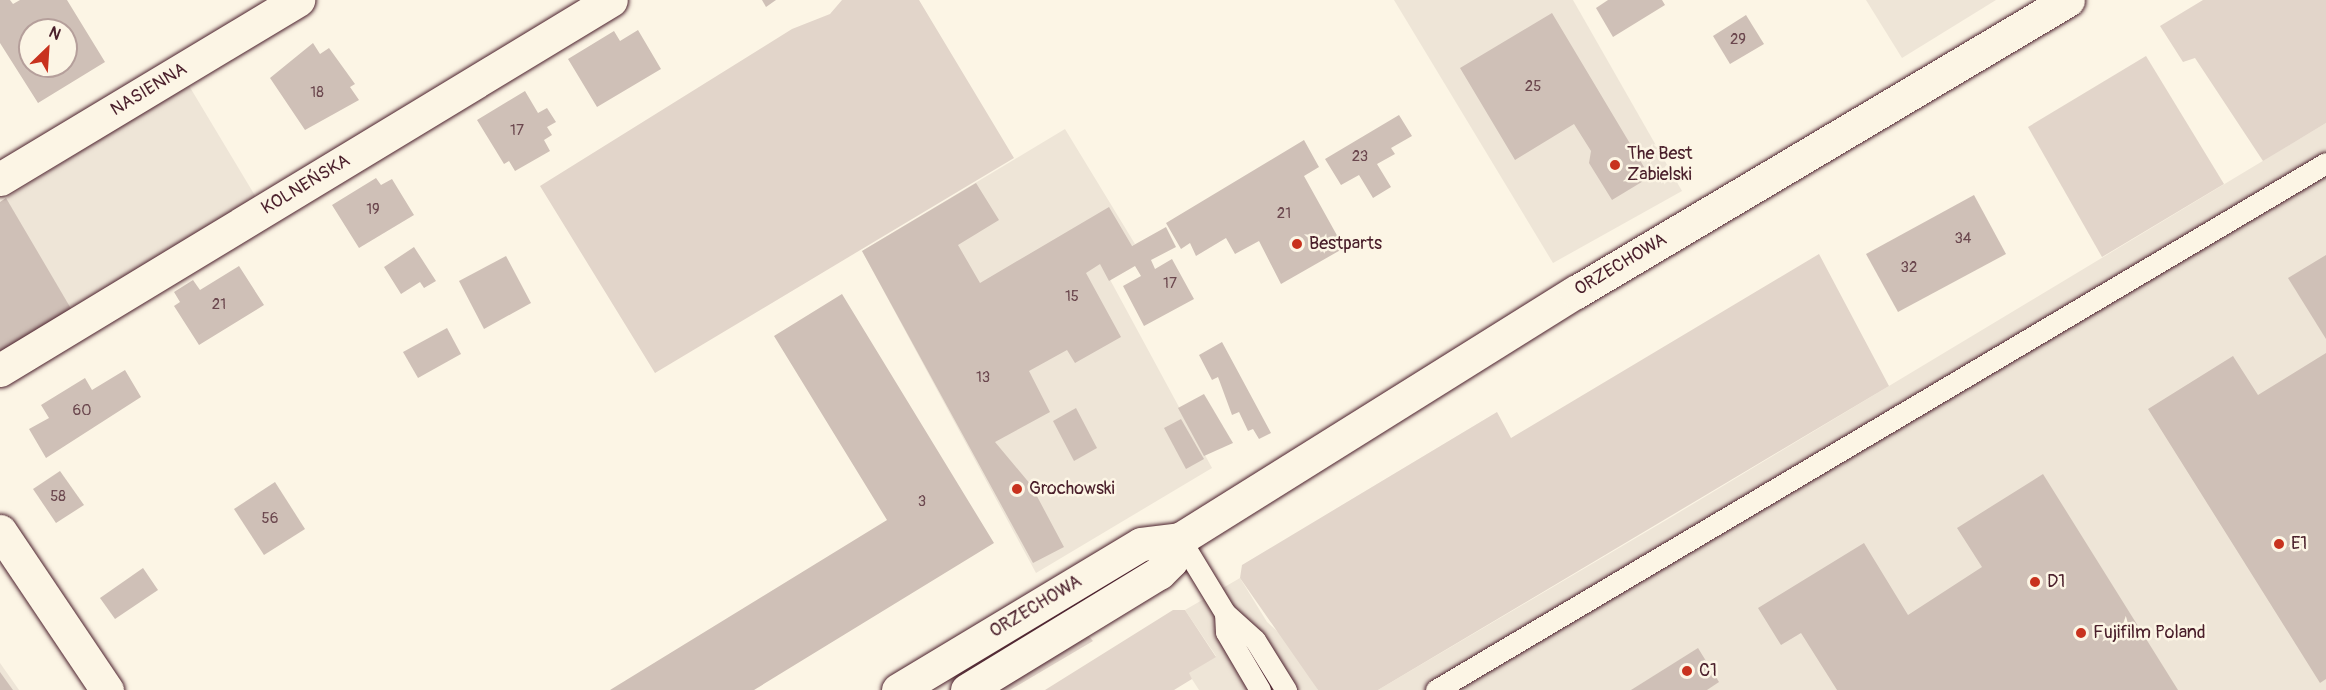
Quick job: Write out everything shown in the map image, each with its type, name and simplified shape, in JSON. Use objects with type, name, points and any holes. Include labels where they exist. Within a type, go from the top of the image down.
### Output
[{"type":"street","name":"NASIENNA","points":[[0,179],[298,0]]},
{"type":"street","name":"KOLNEŃSKA","points":[[0,370],[611,0]]},
{"type":"street","name":"ORZECHOWA","points":[[898,690],[1141,544],[1180,539],[1576,292],[2068,0]]},
{"type":"street","points":[[0,531],[107,690]]},
{"type":"street","name":"ORZECHOWA","points":[[967,690],[1159,573],[1171,561],[1180,539]]},
{"type":"lane","points":[[1436,690],[1805,468],[2326,163]]},
{"type":"lane","points":[[1180,539],[1225,613],[1255,640],[1286,690]]},
{"type":"lane","points":[[1225,613],[1226,632],[1260,690]]},
{"type":"shaded area","points":[[842,0],[919,0],[1014,158],[655,373],[540,186],[792,29],[830,14]]},
{"type":"shaded area","points":[[1394,0],[1573,0],[1682,191],[1553,263]]},
{"type":"shaded area","points":[[1866,0],[1996,0],[1902,58]]},
{"type":"shaded area","points":[[2203,0],[2326,0],[2326,123],[2263,161],[2195,58],[2183,62],[2160,26]]},
{"type":"shaded area","points":[[2146,56],[2224,184],[2102,257],[2028,127]]},
{"type":"shaded area","points":[[188,84],[257,199],[0,356],[0,202]]},
{"type":"shaded area","points":[[2326,123],[2326,690],[1378,690],[1673,516]]},
{"type":"shaded area","points":[[1065,129],[1135,244],[1101,263],[1212,468],[1036,573],[862,251]]},
{"type":"shaded area","points":[[1819,254],[1889,386],[1378,690],[1318,690],[1240,578],[1242,565],[1497,412],[1511,438]]},
{"type":"shaded area","points":[[1240,578],[1267,622],[1286,639],[1318,690],[1199,690],[1188,673],[1216,656],[1185,610]]},
{"type":"shaded area","points":[[1173,610],[1185,610],[1216,657],[1189,673],[1192,679],[1174,690],[1045,690]]},
{"type":"shaded area","points":[[1087,634],[1093,641],[1010,690],[991,690]]},
{"type":"shaded area","points":[[0,663],[19,690],[0,690]]},
{"type":"building","points":[[0,0],[10,0],[13,4],[20,0],[67,0],[105,62],[38,103],[22,78],[78,78],[78,18],[18,18],[18,71],[0,43]]},
{"type":"building","points":[[762,0],[776,0],[766,7]]},
{"type":"building","points":[[1608,0],[1662,0],[1665,5],[1613,37],[1596,8]]},
{"type":"building","points":[[1552,13],[1650,177],[1612,200],[1589,163],[1591,151],[1574,124],[1515,160],[1460,68]]},
{"type":"building","points":[[1746,15],[1764,44],[1730,64],[1713,36]]},
{"type":"building","points":[[638,30],[661,69],[597,107],[568,59],[614,31],[620,41]]},
{"type":"building","points":[[313,43],[320,54],[329,48],[355,84],[350,87],[359,100],[305,130],[270,78]]},
{"type":"building","points":[[525,91],[538,113],[547,108],[556,122],[547,127],[552,135],[544,140],[550,151],[515,171],[509,161],[504,164],[477,120]]},
{"type":"building","points":[[1399,115],[1412,136],[1391,148],[1395,154],[1377,164],[1391,187],[1373,198],[1359,175],[1341,185],[1325,159]]},
{"type":"building","points":[[1304,140],[1319,167],[1304,176],[1344,248],[1281,284],[1259,241],[1235,254],[1226,238],[1196,256],[1190,243],[1181,249],[1166,223]]},
{"type":"building","points":[[376,178],[381,185],[392,179],[414,215],[359,248],[332,205]]},
{"type":"building","points":[[976,183],[999,220],[958,245],[980,283],[1109,207],[1132,246],[1166,227],[1176,247],[1151,260],[1155,269],[1172,259],[1194,299],[1144,326],[1123,286],[1141,276],[1135,266],[1109,281],[1100,264],[1086,273],[1121,337],[1075,363],[1067,350],[1029,371],[1050,412],[995,442],[1031,485],[1064,547],[1033,563],[862,251]]},
{"type":"building","points":[[1974,195],[2006,254],[1898,312],[1866,254]]},
{"type":"building","points":[[6,198],[73,312],[0,356],[0,202]]},
{"type":"building","points":[[414,247],[436,281],[424,288],[420,282],[401,294],[384,267]]},
{"type":"building","points":[[2326,255],[2326,339],[2288,278]]},
{"type":"building","points":[[506,256],[531,303],[484,329],[459,281]]},
{"type":"building","points":[[239,266],[264,305],[199,345],[174,306],[180,302],[174,292],[193,280],[200,290]]},
{"type":"building","points":[[842,294],[994,543],[754,690],[610,690],[887,520],[774,336]]},
{"type":"building","points":[[447,328],[461,354],[418,378],[403,352]]},
{"type":"building","points":[[1222,342],[1271,433],[1259,439],[1253,429],[1248,431],[1239,412],[1232,415],[1218,377],[1212,380],[1199,355]]},
{"type":"building","name":"E1","points":[[2326,353],[2326,679],[2320,683],[2148,409],[2233,356],[2258,395]]},
{"type":"building","points":[[125,370],[141,397],[46,458],[29,429],[49,418],[41,405],[85,378],[92,390]]},
{"type":"building","points":[[1204,394],[1233,443],[1204,456],[1178,408]]},
{"type":"building","points":[[1076,408],[1097,448],[1074,461],[1053,421]]},
{"type":"building","points":[[1181,419],[1204,459],[1186,469],[1164,428]]},
{"type":"building","points":[[60,471],[84,505],[56,523],[33,489]]},
{"type":"building","name":"D1","points":[[2043,474],[2178,690],[1837,690],[1801,633],[1781,645],[1758,608],[1864,543],[1908,615],[1982,567],[1957,528]]},
{"type":"building","points":[[275,482],[305,529],[264,555],[234,509]]},
{"type":"building","points":[[143,568],[158,590],[115,619],[100,598]]},
{"type":"building","name":"C1","points":[[1698,648],[1719,682],[1707,690],[1631,690]]},
{"type":"building","points":[[0,672],[13,690],[0,690]]},
{"type":"place","name":"The Best Zabielski","points":[[1615,165]]},
{"type":"place","name":"Bestparts","points":[[1297,244]]},
{"type":"place","name":"Grochowski","points":[[1017,489]]},
{"type":"place","name":"E1","points":[[2279,544]]},
{"type":"place","name":"D1","points":[[2035,582]]},
{"type":"place","name":"Fujifilm Poland","points":[[2081,633]]},
{"type":"place","name":"C1","points":[[1687,671]]}]
